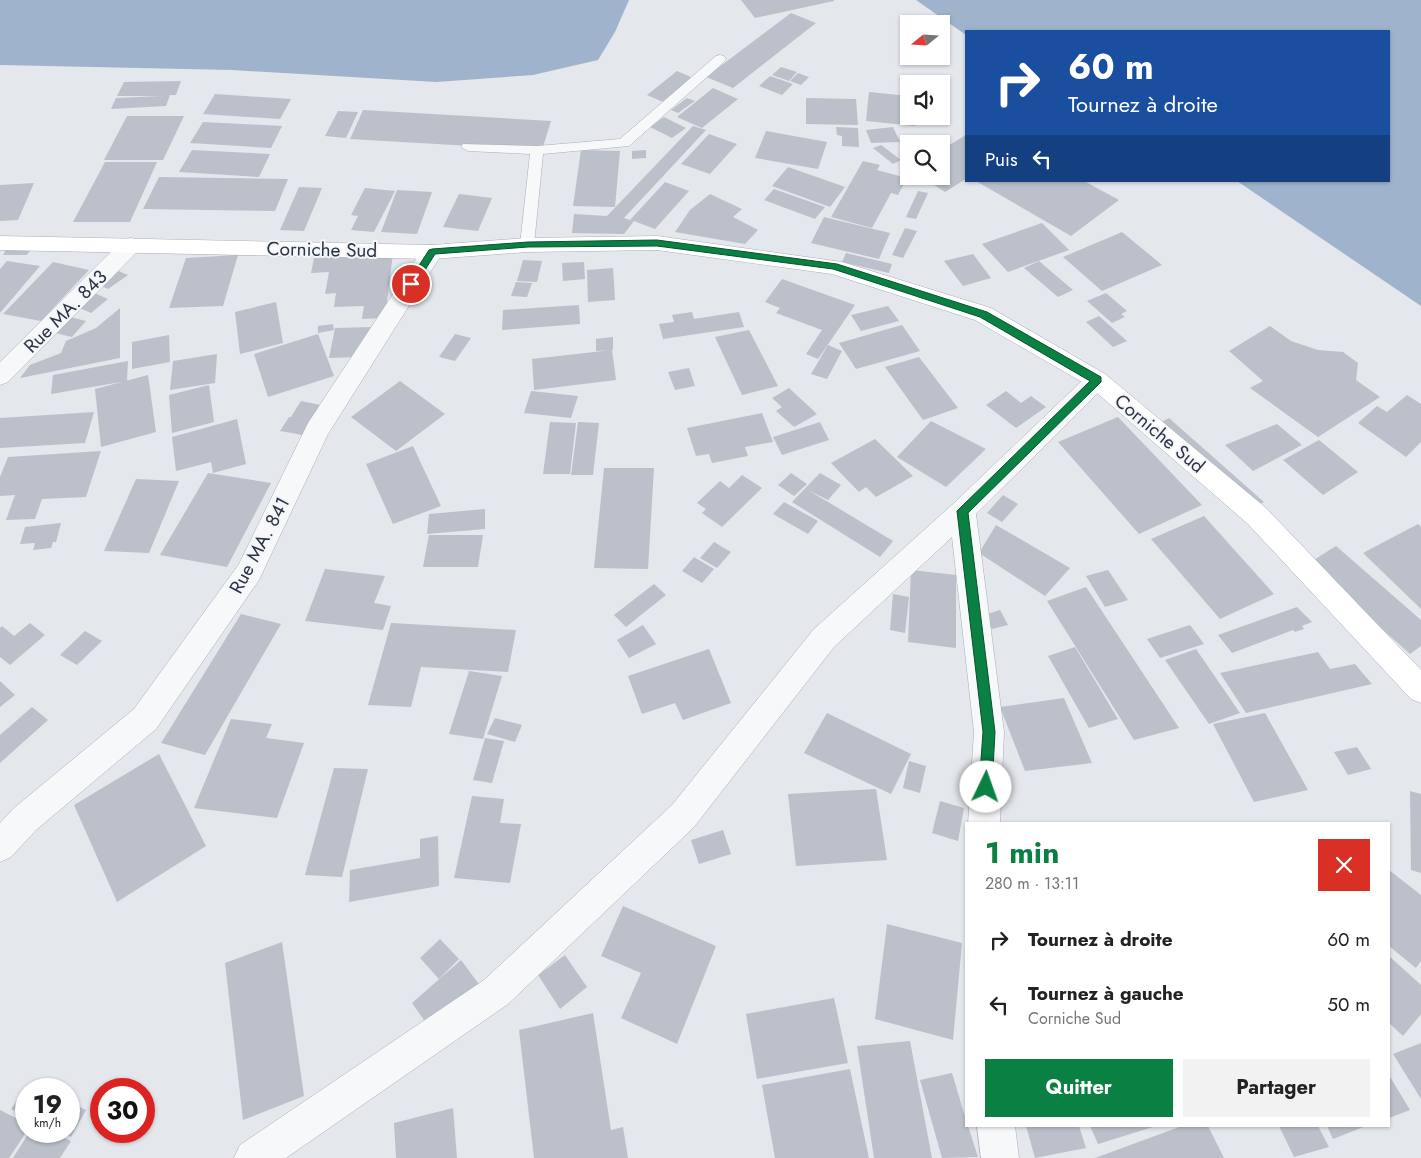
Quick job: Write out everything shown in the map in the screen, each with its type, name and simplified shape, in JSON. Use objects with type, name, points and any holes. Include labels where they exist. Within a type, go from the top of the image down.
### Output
[{"type":"main road","name":"Corniche Sud","points":[[0,243],[432,252],[528,244],[657,243],[834,266],[984,314],[1097,380],[1257,516],[1421,690]]},
{"type":"street","name":"Rue MA. 843","points":[[0,376],[131,245]]},
{"type":"street","name":"Rue MA. 841","points":[[0,846],[24,819],[145,719],[248,572],[317,430],[432,252]]},
{"type":"street","points":[[253,1158],[496,992],[683,816],[824,638],[962,511],[1097,380]]},
{"type":"street","points":[[962,511],[989,732],[984,822]]},
{"type":"street","points":[[996,1127],[1000,1158]]},
{"type":"lane","points":[[468,147],[538,150],[624,143],[720,59]]},
{"type":"lane","points":[[528,244],[538,150]]},
{"type":"water","points":[[0,0],[629,0],[615,32],[598,60],[533,75],[436,82],[232,70],[0,65]]},
{"type":"water","points":[[916,0],[1421,0],[1421,306],[1238,182],[1390,182],[1390,30],[965,30],[965,34],[950,24],[950,15],[937,15]]},
{"type":"building","points":[[741,0],[834,0],[834,1],[755,18]]},
{"type":"building","points":[[791,13],[816,23],[733,88],[706,77]]},
{"type":"building","points":[[781,67],[797,72],[789,81],[772,75]]},
{"type":"building","points":[[677,71],[693,78],[663,102],[647,95]]},
{"type":"building","points":[[798,73],[809,77],[801,85],[790,81]]},
{"type":"building","points":[[770,76],[793,84],[782,95],[759,86]]},
{"type":"building","points":[[181,81],[176,95],[170,95],[166,106],[111,109],[116,98],[161,96],[117,96],[124,82]]},
{"type":"building","points":[[713,88],[738,99],[702,128],[677,117]]},
{"type":"building","points":[[869,92],[900,95],[900,124],[866,121]]},
{"type":"building","points":[[215,94],[291,99],[280,119],[203,114]]},
{"type":"building","points":[[687,98],[695,101],[678,113],[671,110]]},
{"type":"building","points":[[806,98],[856,99],[858,125],[806,124]]},
{"type":"building","points":[[363,110],[551,121],[542,150],[350,139]]},
{"type":"building","points":[[338,111],[358,112],[346,138],[325,136]]},
{"type":"building","points":[[127,116],[184,116],[163,160],[104,160]]},
{"type":"building","points":[[664,117],[686,128],[672,138],[650,127]]},
{"type":"building","points":[[203,122],[282,126],[271,148],[190,143]]},
{"type":"building","points":[[693,126],[706,130],[624,218],[630,220],[665,182],[689,191],[655,229],[634,221],[624,234],[572,233],[574,214],[607,216]]},
{"type":"building","points":[[836,127],[858,128],[859,147],[842,146],[842,136],[837,135]]},
{"type":"building","points":[[893,127],[900,142],[871,143],[866,130]]},
{"type":"building","points":[[766,131],[827,142],[818,169],[755,158]]},
{"type":"building","points":[[709,134],[737,144],[710,174],[681,164]]},
{"type":"building","points":[[965,136],[965,180],[945,192],[934,185],[950,185],[950,145]]},
{"type":"building","points":[[881,145],[900,160],[893,164],[873,148]]},
{"type":"building","points":[[192,150],[270,154],[259,177],[179,172]]},
{"type":"building","points":[[581,150],[620,151],[615,207],[573,206]]},
{"type":"building","points":[[646,150],[646,158],[632,159],[632,151]]},
{"type":"building","points":[[863,161],[880,165],[877,170],[900,176],[900,185],[903,185],[898,195],[891,193],[872,228],[831,217]]},
{"type":"building","points":[[105,162],[157,162],[130,222],[73,222]]},
{"type":"building","points":[[788,167],[845,187],[830,207],[772,186]]},
{"type":"building","points":[[159,177],[288,179],[275,211],[143,209]]},
{"type":"building","points":[[978,182],[1086,182],[1119,200],[1071,236]]},
{"type":"building","points":[[34,183],[18,220],[0,221],[0,185]]},
{"type":"building","points":[[299,187],[322,188],[304,231],[280,230]]},
{"type":"building","points":[[365,188],[395,191],[374,232],[351,230],[358,216],[351,215]]},
{"type":"building","points":[[774,189],[825,207],[815,219],[764,200]]},
{"type":"building","points":[[397,190],[432,192],[417,234],[381,232]]},
{"type":"building","points":[[918,191],[928,193],[916,219],[906,217]]},
{"type":"building","points":[[459,194],[492,198],[478,231],[443,227]]},
{"type":"building","points":[[710,194],[742,209],[733,217],[758,230],[745,244],[675,232],[690,210]]},
{"type":"building","points":[[824,217],[890,233],[879,259],[811,243]]},
{"type":"building","points":[[1042,223],[1069,250],[1008,272],[982,244]]},
{"type":"building","points":[[905,228],[917,231],[903,258],[892,255]]},
{"type":"building","points":[[1122,232],[1162,265],[1102,291],[1063,257]]},
{"type":"building","points":[[8,246],[33,246],[27,255],[3,255]]},
{"type":"building","points":[[393,253],[385,318],[362,319],[364,306],[334,307],[336,293],[325,294],[329,272],[311,273],[314,258]]},
{"type":"building","points":[[846,253],[892,264],[889,273],[842,262]]},
{"type":"building","points":[[973,254],[991,278],[963,286],[944,261]]},
{"type":"building","points":[[238,255],[223,306],[169,308],[186,258]]},
{"type":"building","points":[[523,260],[542,261],[537,282],[517,281]]},
{"type":"building","points":[[7,261],[40,266],[0,313],[0,269]]},
{"type":"building","points":[[1039,261],[1073,290],[1058,297],[1024,268]]},
{"type":"building","points":[[53,262],[89,270],[41,321],[3,314]]},
{"type":"building","points":[[584,262],[585,279],[563,281],[562,263]]},
{"type":"building","points":[[613,268],[615,300],[588,302],[587,270]]},
{"type":"building","points":[[116,270],[128,275],[108,289],[97,284]]},
{"type":"building","points":[[782,279],[855,305],[818,359],[806,354],[822,330],[776,313],[780,308],[765,302]]},
{"type":"building","points":[[516,282],[532,283],[527,297],[511,296]]},
{"type":"building","points":[[92,292],[108,299],[91,313],[75,306]]},
{"type":"building","points":[[1106,293],[1127,311],[1121,314],[1125,317],[1112,323],[1087,301]]},
{"type":"building","points":[[276,302],[283,343],[240,354],[235,312]]},
{"type":"building","points":[[579,305],[580,324],[502,330],[503,310]]},
{"type":"building","points":[[888,306],[899,321],[861,331],[851,315]]},
{"type":"building","points":[[120,308],[120,358],[20,378],[30,365],[61,353],[66,341],[96,328]]},
{"type":"building","points":[[692,312],[694,319],[739,312],[744,327],[663,339],[659,324],[674,322],[672,315]]},
{"type":"building","points":[[1099,316],[1127,341],[1113,347],[1086,322]]},
{"type":"building","points":[[70,317],[86,321],[72,337],[55,333]]},
{"type":"building","points":[[333,324],[334,330],[318,333],[318,326]]},
{"type":"building","points":[[902,325],[920,351],[856,369],[839,343]]},
{"type":"building","points":[[1270,326],[1291,341],[1318,350],[1343,352],[1358,363],[1356,380],[1380,397],[1318,437],[1250,388],[1263,381],[1229,351]]},
{"type":"building","points":[[372,327],[357,357],[329,358],[335,328]]},
{"type":"building","points":[[749,330],[778,386],[742,395],[715,337]]},
{"type":"building","points":[[318,334],[334,376],[268,397],[254,354]]},
{"type":"building","points":[[455,334],[471,338],[455,361],[439,357]]},
{"type":"building","points":[[169,335],[170,362],[132,369],[132,342]]},
{"type":"building","points":[[613,337],[613,350],[596,351],[596,339]]},
{"type":"building","points":[[828,345],[842,351],[827,379],[811,374]]},
{"type":"building","points":[[612,350],[616,380],[534,390],[532,359]]},
{"type":"building","points":[[217,354],[215,383],[170,390],[173,361]]},
{"type":"building","points":[[919,357],[958,408],[923,420],[885,367]]},
{"type":"building","points":[[128,361],[127,381],[51,394],[53,375]]},
{"type":"building","points":[[689,368],[695,386],[675,390],[668,372]]},
{"type":"building","points":[[148,375],[156,432],[101,447],[95,389]]},
{"type":"building","points":[[400,381],[445,414],[396,451],[351,417]]},
{"type":"building","points":[[209,385],[214,422],[172,433],[169,395]]},
{"type":"building","points":[[789,388],[817,414],[794,427],[776,411],[782,407],[772,398]]},
{"type":"building","points":[[531,391],[578,396],[571,418],[524,413]]},
{"type":"building","points":[[1006,391],[1021,403],[1031,396],[1046,407],[1016,428],[986,405]]},
{"type":"building","points":[[1407,395],[1421,404],[1421,442],[1406,457],[1358,423],[1377,406],[1387,412]]},
{"type":"building","points":[[301,401],[330,407],[314,437],[280,431]]},
{"type":"building","points":[[94,412],[85,443],[0,448],[0,418]]},
{"type":"building","points":[[762,413],[773,442],[745,447],[748,456],[712,463],[709,454],[696,456],[687,428]]},
{"type":"building","points":[[1118,417],[1202,505],[1139,534],[1058,442]]},
{"type":"building","points":[[1169,418],[1264,502],[1255,507],[1160,423]]},
{"type":"building","points":[[237,419],[246,464],[213,473],[211,462],[176,471],[172,437]]},
{"type":"building","points":[[931,421],[986,449],[946,487],[897,457]]},
{"type":"building","points":[[550,422],[576,423],[570,474],[543,474]]},
{"type":"building","points":[[578,422],[599,423],[593,475],[571,475]]},
{"type":"building","points":[[820,422],[829,440],[782,455],[773,437]]},
{"type":"building","points":[[1277,424],[1302,445],[1253,471],[1225,445]]},
{"type":"building","points":[[875,439],[913,476],[876,497],[866,487],[859,492],[831,463]]},
{"type":"building","points":[[1319,440],[1358,472],[1323,495],[1283,460]]},
{"type":"building","points":[[413,446],[441,506],[393,524],[366,464]]},
{"type":"building","points":[[101,451],[86,497],[42,499],[35,519],[6,520],[15,495],[0,496],[0,477],[8,457]]},
{"type":"building","points":[[604,468],[654,468],[648,569],[594,568]]},
{"type":"building","points":[[208,473],[271,483],[227,567],[160,555]]},
{"type":"building","points":[[791,473],[807,484],[794,496],[778,485]]},
{"type":"building","points":[[820,473],[841,485],[828,500],[808,490],[893,541],[880,557],[792,502]]},
{"type":"building","points":[[742,475],[762,488],[722,527],[702,513],[706,509],[697,503],[720,481],[729,488]]},
{"type":"building","points":[[136,479],[179,481],[149,553],[104,551]]},
{"type":"building","points":[[1003,495],[1018,504],[1002,522],[987,513]]},
{"type":"building","points":[[784,502],[818,521],[808,534],[773,514]]},
{"type":"building","points":[[485,509],[485,529],[427,534],[429,514]]},
{"type":"building","points":[[1204,516],[1274,594],[1220,619],[1151,539]]},
{"type":"building","points":[[61,523],[56,542],[53,542],[51,548],[33,550],[35,543],[20,544],[25,527]]},
{"type":"building","points":[[1418,524],[1421,527],[1421,609],[1363,553]]},
{"type":"building","points":[[996,525],[1070,568],[1045,596],[979,553]]},
{"type":"building","points":[[429,535],[483,535],[478,567],[423,567]]},
{"type":"building","points":[[714,542],[731,552],[717,568],[700,558]]},
{"type":"building","points":[[1336,546],[1421,620],[1421,646],[1410,654],[1309,563]]},
{"type":"building","points":[[694,557],[714,569],[702,583],[682,571]]},
{"type":"building","points":[[325,569],[385,576],[374,603],[391,606],[383,630],[305,621]]},
{"type":"building","points":[[911,570],[956,575],[956,648],[908,642]]},
{"type":"building","points":[[1108,570],[1128,600],[1105,607],[1086,576]]},
{"type":"building","points":[[654,584],[666,595],[626,627],[614,615]]},
{"type":"building","points":[[1086,587],[1179,728],[1134,740],[1047,601]]},
{"type":"building","points":[[893,594],[909,597],[905,633],[890,630]]},
{"type":"building","points":[[1297,607],[1312,622],[1302,626],[1304,629],[1295,632],[1293,630],[1232,653],[1218,635]]},
{"type":"building","points":[[1000,610],[1008,625],[992,629],[984,615]]},
{"type":"building","points":[[241,614],[281,624],[205,755],[161,743]]},
{"type":"building","points":[[30,623],[45,635],[10,665],[0,657],[0,628],[2,626],[14,636]]},
{"type":"building","points":[[391,623],[516,630],[508,672],[421,667],[411,707],[368,705]]},
{"type":"building","points":[[643,625],[656,644],[629,658],[617,640]]},
{"type":"building","points":[[1190,625],[1204,644],[1160,658],[1147,639]]},
{"type":"building","points":[[85,631],[102,641],[77,665],[60,655]]},
{"type":"building","points":[[1075,647],[1118,719],[1089,728],[1048,656]]},
{"type":"building","points":[[709,649],[731,703],[683,720],[675,703],[642,714],[628,676]]},
{"type":"building","points":[[1196,649],[1240,713],[1209,724],[1165,660]]},
{"type":"building","points":[[1318,652],[1330,669],[1355,664],[1372,684],[1246,713],[1220,673]]},
{"type":"building","points":[[469,671],[502,676],[483,739],[449,734]]},
{"type":"building","points":[[0,681],[15,695],[0,707]]},
{"type":"building","points":[[1064,698],[1092,763],[1025,771],[1000,707]]},
{"type":"building","points":[[32,707],[48,720],[0,763],[0,735]]},
{"type":"building","points":[[827,713],[911,754],[891,794],[804,753]]},
{"type":"building","points":[[1265,713],[1308,790],[1254,802],[1213,724]]},
{"type":"building","points":[[495,718],[522,725],[515,742],[487,734]]},
{"type":"building","points":[[231,719],[272,724],[266,738],[304,743],[277,818],[194,808]]},
{"type":"building","points":[[485,738],[504,741],[492,783],[473,780]]},
{"type":"building","points":[[1357,747],[1371,769],[1348,775],[1334,752]]},
{"type":"building","points":[[159,754],[206,846],[117,902],[74,805]]},
{"type":"building","points":[[909,761],[926,766],[920,793],[903,788]]},
{"type":"building","points":[[334,768],[368,769],[342,877],[305,875]]},
{"type":"building","points":[[876,789],[887,860],[796,866],[788,794]]},
{"type":"building","points":[[1410,791],[1421,794],[1421,873],[1411,870]]},
{"type":"building","points":[[472,796],[504,799],[500,823],[521,824],[510,883],[454,878]]},
{"type":"building","points":[[940,801],[964,808],[958,841],[932,833]]},
{"type":"building","points":[[723,830],[731,854],[699,864],[691,840]]},
{"type":"building","points":[[438,836],[439,886],[349,902],[350,870],[420,858],[420,839]]},
{"type":"building","points":[[1390,871],[1421,895],[1421,961],[1416,968],[1390,947]]},
{"type":"building","points":[[623,906],[716,946],[677,1044],[621,1018],[641,973],[601,956]]},
{"type":"building","points":[[887,924],[962,943],[953,1040],[875,1019]]},
{"type":"building","points":[[440,939],[459,959],[439,979],[420,958]]},
{"type":"building","points":[[282,942],[304,1096],[243,1120],[225,963]]},
{"type":"building","points":[[565,955],[587,987],[560,1009],[538,975]]},
{"type":"building","points":[[1390,957],[1421,985],[1421,1014],[1403,1036],[1390,1024]]},
{"type":"building","points":[[461,960],[481,987],[431,1030],[412,1003]]},
{"type":"building","points":[[834,998],[848,1063],[757,1079],[746,1014]]},
{"type":"building","points":[[593,1013],[611,1130],[623,1127],[628,1158],[534,1158],[519,1030]]},
{"type":"building","points":[[910,1041],[932,1158],[874,1158],[857,1046]]},
{"type":"building","points":[[1421,1043],[1421,1099],[1393,1054]]},
{"type":"building","points":[[850,1069],[869,1158],[775,1158],[762,1085]]},
{"type":"building","points":[[952,1073],[965,1117],[965,1127],[968,1127],[978,1157],[942,1158],[920,1080]]},
{"type":"building","points":[[1390,1077],[1410,1110],[1390,1118]]},
{"type":"building","points":[[80,1107],[86,1110],[80,1121]]},
{"type":"building","points":[[453,1108],[457,1158],[396,1158],[394,1123]]},
{"type":"building","points":[[0,1110],[15,1118],[15,1143],[19,1143],[9,1158],[0,1158]]},
{"type":"building","points":[[1026,1127],[1079,1127],[1086,1148],[1035,1158]]},
{"type":"building","points":[[1090,1127],[1153,1127],[1098,1144]]},
{"type":"building","points":[[1179,1127],[1208,1127],[1224,1158],[1095,1158]]},
{"type":"building","points":[[1279,1127],[1319,1127],[1329,1147],[1294,1157]]},
{"type":"building","points":[[1327,1127],[1363,1127],[1333,1139]]},
{"type":"building","points":[[22,1143],[70,1143],[60,1158],[13,1158]]},
{"type":"route","points":[[411,284],[432,252],[528,244],[657,243],[834,266],[984,314],[1097,380],[962,511],[989,732],[986,787]]}]
